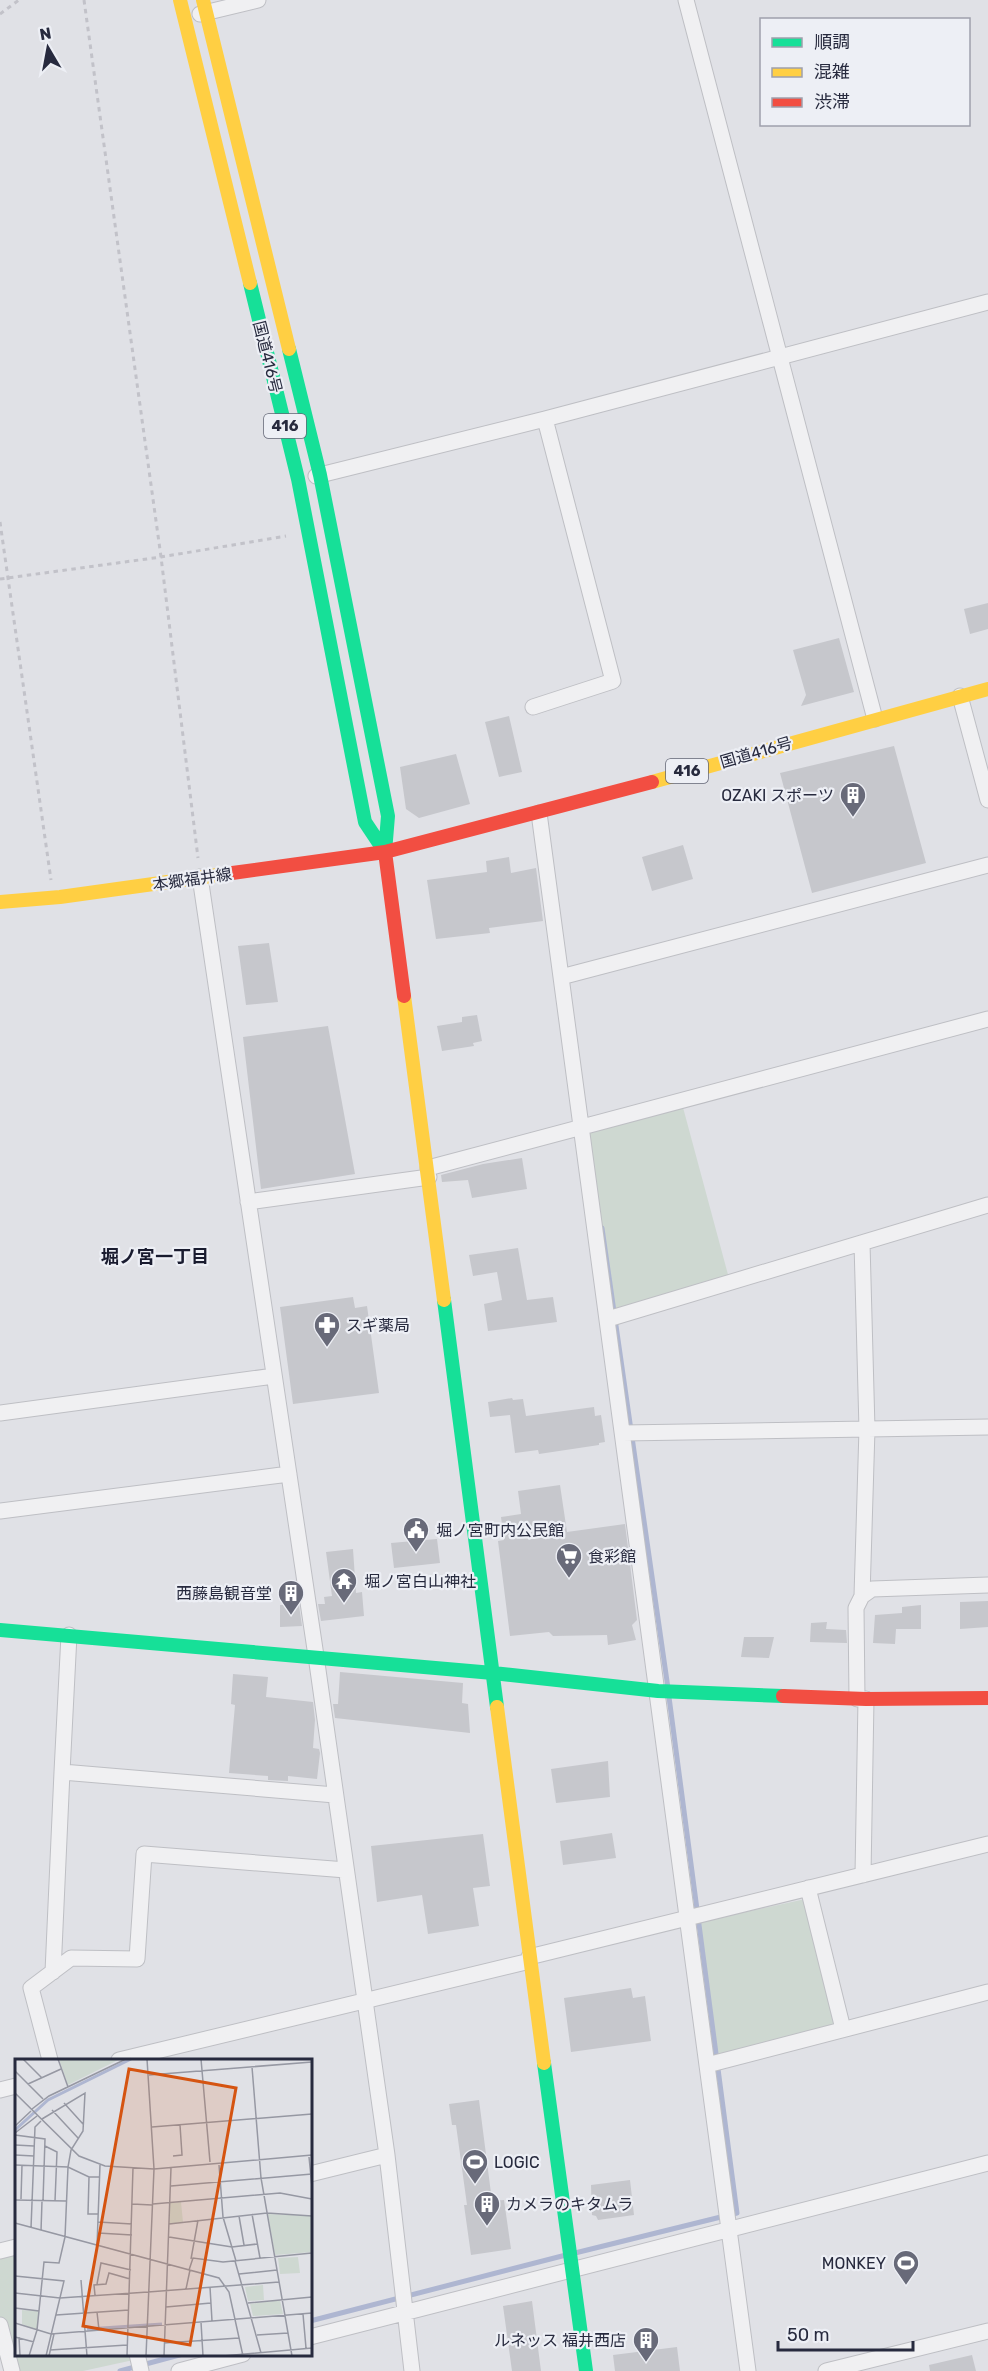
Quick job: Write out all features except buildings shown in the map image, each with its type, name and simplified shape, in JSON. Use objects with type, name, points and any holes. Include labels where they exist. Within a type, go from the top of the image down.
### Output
[{"type":"main road","name":"国道416号","points":[[180,0],[310,532],[365,822],[385,852]]},
{"type":"main road","name":"国道416号","points":[[204,6],[320,475],[388,816],[385,852]]},
{"type":"main road","name":"国道416号","points":[[385,852],[539,813],[988,688]]},
{"type":"main road","name":"本郷福井線","points":[[0,902],[53,898],[385,852]]},
{"type":"main road","points":[[385,852],[586,2371]]},
{"type":"main road","points":[[0,1630],[316,1656],[658,1691],[862,1699],[988,1698]]},
{"type":"street","points":[[184,18],[204,6],[258,0]]},
{"type":"street","points":[[686,0],[875,719]]},
{"type":"street","points":[[298,479],[545,419],[988,303]]},
{"type":"street","points":[[533,707],[613,681],[545,419]]},
{"type":"street","points":[[960,696],[988,800]]},
{"type":"street","points":[[539,813],[748,2371]]},
{"type":"street","points":[[561,977],[988,866]]},
{"type":"street","points":[[200,877],[316,1656],[387,2155],[412,2371]]},
{"type":"street","points":[[248,1202],[428,1172],[581,1127],[988,1019]]},
{"type":"street","points":[[608,1319],[988,1205]]},
{"type":"street","points":[[862,1243],[867,1429],[862,1596],[856,1608],[862,1699],[863,1875]]},
{"type":"street","points":[[0,1413],[274,1376]]},
{"type":"street","points":[[623,1433],[988,1427]]},
{"type":"street","points":[[0,1511],[289,1474]]},
{"type":"street","points":[[862,1596],[872,1589],[988,1585]]},
{"type":"street","points":[[53,1972],[69,1635]]},
{"type":"street","points":[[62,1772],[335,1795]]},
{"type":"street","points":[[126,2059],[988,1844]]},
{"type":"street","points":[[49,2059],[31,1988],[71,1958],[137,1959],[144,1854],[346,1870]]},
{"type":"street","points":[[808,1888],[843,2030]]},
{"type":"street","points":[[707,2065],[988,1992]]},
{"type":"street","points":[[0,2090],[15,2086]]},
{"type":"street","points":[[312,2174],[387,2155]]},
{"type":"street","points":[[312,2336],[988,2163]]},
{"type":"street","points":[[0,2251],[15,2247]]},
{"type":"street","points":[[0,2325],[12,2371]]},
{"type":"street","points":[[826,2371],[988,2331]]},
{"type":"street","points":[[137,2356],[141,2371]]},
{"type":"street","points":[[179,2371],[239,2356]]},
{"type":"path","points":[[0,14],[19,0]]},
{"type":"path","points":[[84,0],[161,557],[200,877]]},
{"type":"path","points":[[0,522],[53,898]]},
{"type":"path","points":[[0,579],[161,557],[310,532]]},
{"type":"shaded area","points":[[681,1100],[730,1282],[608,1319],[581,1127]]},
{"type":"shaded area","points":[[810,1898],[843,2029],[717,2057],[699,1922]]},
{"type":"shaded area","points":[[15,2247],[15,2356],[137,2356],[138,2359],[83,2371],[12,2371],[0,2325],[0,2251]]},
{"type":"waterway","points":[[602,1228],[668,1688]]},
{"type":"waterway","points":[[575,2253],[737,2213],[669,1697]]},
{"type":"waterway","points":[[312,2320],[566,2255]]},
{"type":"waterway","points":[[120,2371],[176,2356]]},
{"type":"traffic: fast","points":[[250,283],[298,479],[365,822],[385,852]]},
{"type":"traffic: fast","points":[[289,349],[320,475],[388,816],[385,852]]},
{"type":"traffic: fast","points":[[444,1300],[497,1707]]},
{"type":"traffic: fast","points":[[0,1630],[493,1673],[658,1691],[783,1696]]},
{"type":"traffic: fast","points":[[544,2063],[586,2371]]},
{"type":"traffic: slow","points":[[180,0],[250,283]]},
{"type":"traffic: slow","points":[[203,0],[289,349]]},
{"type":"traffic: slow","points":[[652,782],[988,689]]},
{"type":"traffic: slow","points":[[0,902],[60,897],[225,874]]},
{"type":"traffic: slow","points":[[404,996],[444,1300]]},
{"type":"traffic: slow","points":[[497,1707],[544,2063]]},
{"type":"traffic: jam","points":[[385,852],[652,782]]},
{"type":"traffic: jam","points":[[225,874],[385,852],[404,996]]},
{"type":"traffic: jam","points":[[783,1696],[866,1699],[988,1698]]},
{"type":"place","name":"OZAKI スポーツ","points":[[853,818]]},
{"type":"place","name":"スギ薬局","points":[[327,1348]]},
{"type":"place","name":"堀ノ宮町内公民館","points":[[416,1553]]},
{"type":"place","name":"食彩館","points":[[569,1579]]},
{"type":"place","name":"堀ノ宮白山神社","points":[[344,1604]]},
{"type":"place","name":"西藤島観音堂","points":[[291,1616]]},
{"type":"place","name":"LOGIC","points":[[475,2185]]},
{"type":"place","name":"カメラのキタムラ","points":[[487,2227]]},
{"type":"place","name":"MONKEY","points":[[906,2286]]},
{"type":"place","name":"ルネッス 福井西店","points":[[646,2363]]},
{"type":"district","name":"堀ノ宮一丁目","points":[[155,1257]]}]
